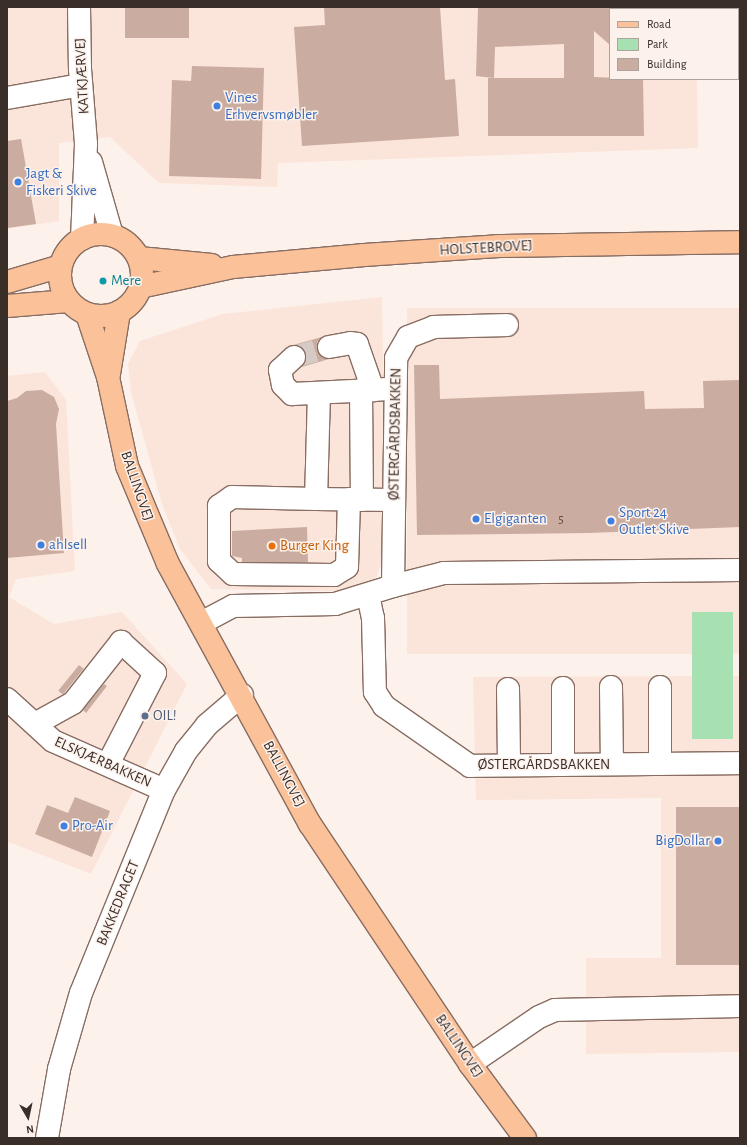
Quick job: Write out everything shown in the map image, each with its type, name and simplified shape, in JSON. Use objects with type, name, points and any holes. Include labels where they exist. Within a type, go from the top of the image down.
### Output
[{"type":"main road","points":[[7,306],[78,308],[109,316],[119,312],[136,297],[140,287],[142,273],[139,258],[123,240],[102,234],[82,239],[68,250],[61,266],[61,285],[78,308]]},
{"type":"main road","name":"HOLSTEBROVEJ","points":[[140,287],[233,266],[498,246],[740,242]]},
{"type":"main road","name":"HOLSTEBROVEJ","points":[[139,258],[233,266]]},
{"type":"main road","points":[[7,282],[61,266]]},
{"type":"main road","name":"BALLINGVEJ","points":[[78,308],[108,377],[127,466],[141,504],[168,564],[242,695],[310,824],[470,1064],[525,1138]]},
{"type":"main road","name":"BALLINGVEJ","points":[[108,377],[119,312]]},
{"type":"street","name":"KATKJÆRVEJ","points":[[80,7],[81,85],[86,144],[82,239]]},
{"type":"street","points":[[7,98],[81,85]]},
{"type":"street","name":"KATKJÆRVEJ","points":[[86,144],[112,236]]},
{"type":"street","name":"ØSTERGÅRDSBAKKEN","points":[[393,586],[396,358],[408,337],[434,327],[507,326]]},
{"type":"street","points":[[329,347],[351,343],[357,344],[367,390],[355,499],[347,567],[334,575],[233,574],[219,561],[219,506],[232,497],[316,499],[355,499],[393,500]]},
{"type":"street","points":[[294,357],[280,370],[284,385],[292,394],[396,389]]},
{"type":"street","points":[[316,499],[319,393]]},
{"type":"street","points":[[202,623],[233,606],[335,604],[393,586],[444,573],[740,570]]},
{"type":"street","name":"ØSTERGÅRDSBAKKEN","points":[[368,595],[373,618],[375,692],[384,706],[470,766],[740,763]]},
{"type":"street","points":[[35,724],[72,703],[121,642],[155,673],[108,764]]},
{"type":"street","points":[[611,687],[612,764]]},
{"type":"street","points":[[660,687],[660,764]]},
{"type":"street","points":[[562,688],[563,765]]},
{"type":"street","points":[[508,689],[509,765]]},
{"type":"street","name":"BAKKEDRAGET","points":[[47,1138],[60,1069],[81,993],[164,790],[186,751],[207,725],[242,695]]},
{"type":"street","name":"ELSKJÆRBAKKEN","points":[[7,699],[53,741],[164,790]]},
{"type":"street","points":[[470,1064],[539,1018],[555,1010],[740,1006]]},
{"type":"shaded area","points":[[7,7],[740,7],[740,79],[739,8],[609,8],[609,80],[697,80],[698,148],[278,163],[277,187],[159,183],[110,137],[59,143],[59,221],[7,229]]},
{"type":"shaded area","points":[[382,297],[386,551],[376,578],[339,591],[211,589],[180,549],[162,504],[131,392],[128,364],[140,341],[223,314]]},
{"type":"shaded area","points":[[407,308],[740,308],[740,654],[407,654]]},
{"type":"shaded area","points":[[45,372],[66,400],[75,571],[16,579],[9,597],[54,624],[122,612],[187,684],[91,874],[9,842],[7,847],[7,376]]},
{"type":"shaded area","points":[[740,676],[740,1052],[586,1054],[586,958],[661,958],[661,798],[476,800],[473,677]]},
{"type":"green space","points":[[692,612],[733,612],[733,739],[692,739]]},
{"type":"building","points":[[125,7],[189,7],[189,38],[125,38]]},
{"type":"building","points":[[324,7],[440,7],[445,80],[455,79],[459,136],[302,146],[294,27],[325,25]]},
{"type":"building","points":[[478,7],[610,7],[609,44],[594,31],[594,77],[609,78],[609,80],[643,80],[644,136],[488,136],[488,78],[494,78],[476,76]],"holes":[[[564,44],[564,78],[494,78],[495,47]]]},
{"type":"building","name":"Vines Erhvervsmøbler","points":[[192,66],[264,68],[261,179],[169,176],[172,80],[191,81]]},
{"type":"building","name":"Jagt & Fiskeri Skive","points":[[21,139],[36,224],[7,228],[7,141]]},
{"type":"building","points":[[322,337],[317,342],[317,350],[320,355],[329,359],[302,367],[306,354],[303,348],[293,345]]},
{"type":"building","points":[[414,365],[439,365],[440,399],[644,391],[645,409],[704,408],[703,381],[740,380],[740,527],[589,533],[417,535]]},
{"type":"building","points":[[42,390],[54,397],[59,409],[56,424],[64,553],[7,558],[7,401],[17,398],[26,391]]},
{"type":"building","points":[[307,527],[308,562],[242,562],[242,558],[232,556],[232,531]]},
{"type":"building","points":[[79,665],[84,669],[63,694],[58,691]]},
{"type":"building","points":[[104,684],[107,686],[86,713],[83,710]]},
{"type":"building","points":[[75,797],[110,811],[92,857],[35,834],[47,805],[68,813]]},
{"type":"building","points":[[676,807],[740,807],[740,965],[676,965]]},
{"type":"tunnel","points":[[294,357],[329,347]]},
{"type":"place","name":"Vines Erhvervsmøbler","points":[[217,106]]},
{"type":"place","name":"Jagt & Fiskeri Skive","points":[[18,182]]},
{"type":"place","name":"Mere","points":[[103,281]]},
{"type":"place","name":"Elgiganten","points":[[476,519]]},
{"type":"place","name":"Sport 24 Outlet Skive","points":[[611,521]]},
{"type":"place","name":"ahlsell","points":[[41,545]]},
{"type":"place","name":"Burger King","points":[[272,546]]},
{"type":"place","name":"OIL!","points":[[145,716]]},
{"type":"place","name":"Pro-Air","points":[[64,826]]},
{"type":"place","name":"BigDollar","points":[[718,841]]}]
